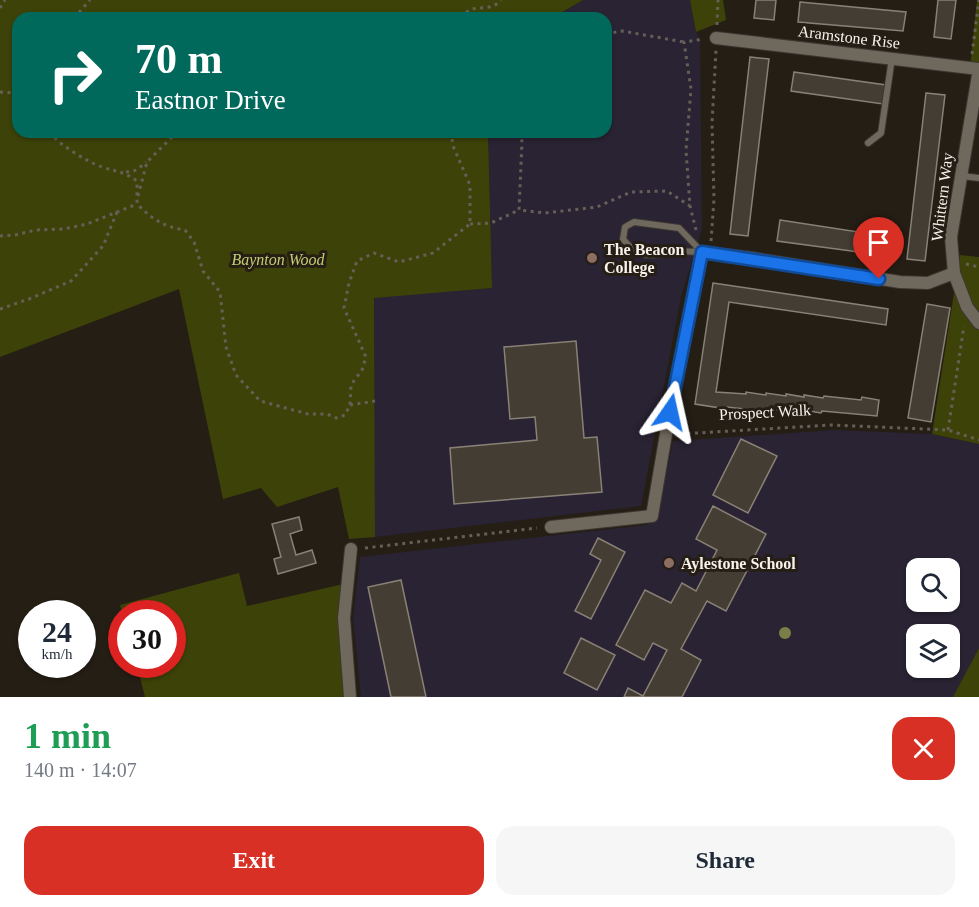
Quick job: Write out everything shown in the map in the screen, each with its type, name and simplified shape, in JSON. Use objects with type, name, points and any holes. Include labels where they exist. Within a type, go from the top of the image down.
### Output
[{"type":"street","name":"Aramstone Rise","points":[[716,38],[976,69]]},
{"type":"street","name":"Whittern Way","points":[[976,69],[951,237],[954,273],[967,307],[979,323]]},
{"type":"street","points":[[551,526],[652,516],[666,434],[706,252],[900,282],[928,284],[954,273]]},
{"type":"street","points":[[350,697],[344,618],[351,549]]},
{"type":"lane","points":[[868,142],[881,133],[892,58]]},
{"type":"lane","points":[[960,176],[979,178]]},
{"type":"lane","points":[[634,222],[679,228],[706,252],[679,252],[664,256],[642,255],[631,249],[623,239],[625,227],[634,222]]},
{"type":"path","points":[[0,8],[5,0]]},
{"type":"path","points":[[79,12],[90,0]]},
{"type":"path","points":[[466,10],[477,6],[497,5],[501,0]]},
{"type":"path","points":[[706,252],[714,199],[712,123],[718,0]]},
{"type":"path","points":[[976,69],[979,0]]},
{"type":"path","points":[[612,33],[622,31],[667,41],[684,42],[716,38]]},
{"type":"path","points":[[684,42],[691,89],[686,150],[690,206],[706,252]]},
{"type":"path","points":[[53,138],[101,167],[124,172],[137,170],[171,138]]},
{"type":"path","points":[[452,138],[453,146],[470,184],[470,224]]},
{"type":"path","points":[[519,210],[521,138]]},
{"type":"path","points":[[136,204],[147,162]]},
{"type":"path","points":[[124,172],[137,181],[136,204],[152,219],[170,228],[185,230],[194,242],[203,271],[220,292],[226,347],[236,375],[260,401],[308,414],[327,414],[336,418],[345,415],[350,405],[351,385],[362,370],[366,357],[344,308],[349,283],[357,261],[374,253],[399,262],[433,253],[470,224],[490,223],[519,210],[545,213],[597,207],[631,192],[667,191],[690,206]]},
{"type":"path","points":[[0,236],[36,230],[64,229],[87,224],[136,204]]},
{"type":"path","points":[[0,309],[71,281],[103,246],[117,212]]},
{"type":"path","points":[[948,430],[967,307]]},
{"type":"path","points":[[350,405],[375,401]]},
{"type":"path","name":"Prospect Walk","points":[[666,434],[831,425],[948,430],[979,440]]},
{"type":"path","points":[[351,549],[551,526]]},
{"type":"shaded area","name":"The Beacon College","points":[[583,0],[690,0],[696,32],[700,39],[702,229],[681,297],[641,506],[375,537],[374,297],[492,288],[488,138],[612,138],[612,12],[562,12]]},
{"type":"shaded area","name":"Aylestone School","points":[[833,430],[931,434],[979,444],[979,648],[953,697],[361,697],[353,618],[360,557],[647,525],[657,519],[673,441]]},
{"type":"green space","name":"Baynton Wood","points":[[0,0],[583,0],[562,12],[12,12],[12,138],[488,138],[492,288],[374,298],[375,537],[349,539],[338,487],[277,507],[261,488],[223,499],[179,289],[0,357]]},
{"type":"green space","points":[[690,0],[723,0],[726,20],[696,32]]},
{"type":"green space","points":[[977,0],[979,0],[979,69],[970,68]]},
{"type":"green space","points":[[960,255],[979,257],[979,444],[932,434]]},
{"type":"green space","points":[[239,573],[247,606],[348,583],[350,697],[145,697],[140,678],[186,678],[186,600],[139,600]]},
{"type":"green space","points":[[979,648],[979,697],[953,697]]},
{"type":"building","points":[[756,0],[776,0],[774,20],[754,18]]},
{"type":"building","points":[[938,0],[956,0],[951,39],[934,37]]},
{"type":"building","points":[[800,2],[906,12],[903,31],[798,22]]},
{"type":"building","points":[[750,57],[769,59],[748,236],[730,234]]},
{"type":"building","points":[[794,72],[886,85],[883,104],[791,91]]},
{"type":"building","points":[[926,93],[945,95],[925,261],[907,259]]},
{"type":"building","points":[[780,220],[885,236],[881,255],[777,241]]},
{"type":"building","points":[[713,283],[888,309],[886,325],[729,302],[716,392],[766,395],[766,393],[786,396],[786,394],[804,397],[804,395],[823,398],[824,396],[861,400],[862,397],[879,400],[877,416],[802,410],[801,413],[765,409],[765,411],[727,407],[727,409],[695,404]]},
{"type":"building","points":[[927,304],[950,308],[931,422],[908,418]]},
{"type":"building","points":[[576,341],[584,438],[597,437],[602,492],[454,504],[450,448],[537,440],[535,417],[510,419],[504,347]]},
{"type":"building","points":[[741,439],[777,456],[748,513],[713,495]]},
{"type":"building","points":[[713,506],[766,534],[726,611],[707,601],[681,649],[701,660],[682,697],[624,697],[628,688],[643,696],[667,650],[653,643],[644,660],[616,645],[645,590],[671,603],[682,583],[696,591],[717,550],[696,539]]},
{"type":"building","points":[[299,517],[302,530],[290,534],[296,555],[312,550],[316,563],[278,574],[274,559],[281,557],[272,524]]},
{"type":"building","points":[[598,538],[625,552],[591,619],[575,611],[601,560],[590,554]]},
{"type":"building","points":[[401,580],[426,697],[391,697],[368,587]]},
{"type":"building","points":[[581,638],[615,655],[597,690],[564,673]]},
{"type":"place","name":"The Beacon College","points":[[592,258]]},
{"type":"place","name":"Aylestone School","points":[[669,563]]},
{"type":"route","points":[[670,412],[702,252],[879,279]]}]
